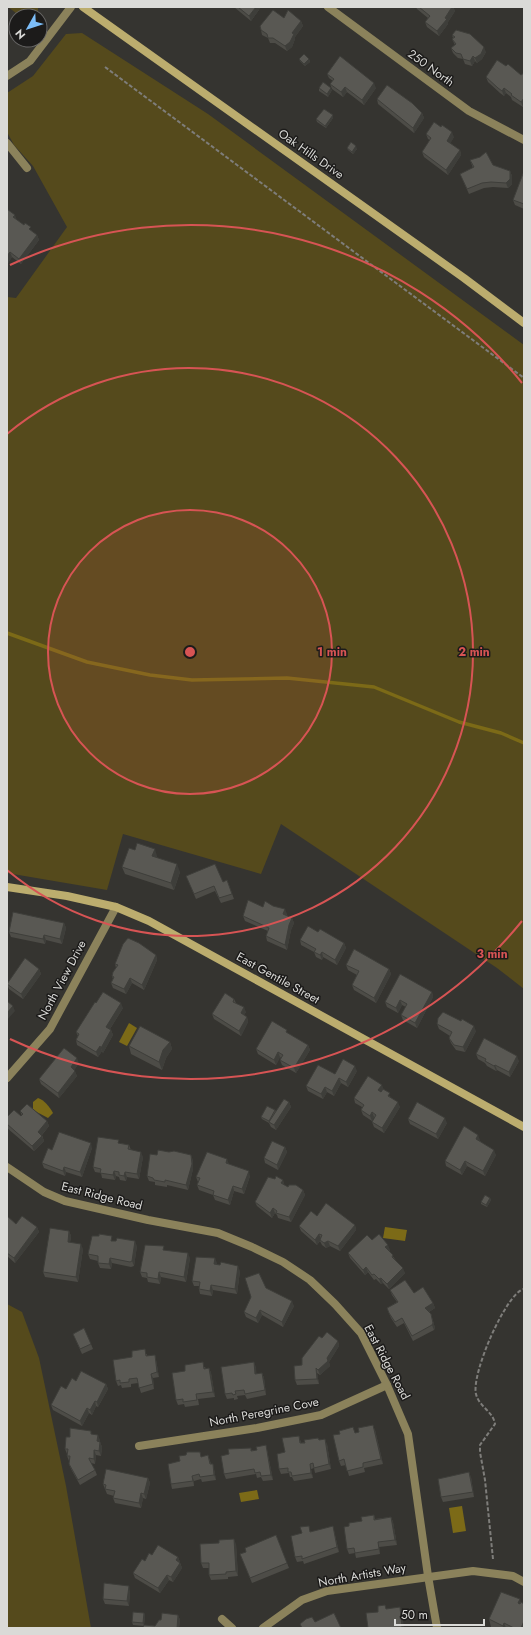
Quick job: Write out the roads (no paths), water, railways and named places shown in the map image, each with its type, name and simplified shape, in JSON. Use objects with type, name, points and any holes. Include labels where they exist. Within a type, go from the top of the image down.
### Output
[{"type":"street","points":[[7,76],[30,60],[71,7]]},
{"type":"street","name":"Oak Hills Drive","points":[[83,7],[524,322]]},
{"type":"street","name":"250 North","points":[[328,7],[469,111],[513,136],[524,140]]},
{"type":"street","points":[[7,143],[27,168]]},
{"type":"street","name":"East Gentile Street","points":[[7,887],[67,896],[116,907],[149,921],[524,1127]]},
{"type":"street","name":"North View Drive","points":[[7,1078],[50,1029],[116,907]]},
{"type":"street","name":"East Ridge Road","points":[[7,1167],[44,1192],[66,1201],[148,1220],[218,1233],[283,1262],[310,1280],[335,1304],[361,1333],[388,1385],[408,1434],[428,1576],[437,1628]]},
{"type":"street","name":"North Peregrine Cove","points":[[139,1446],[257,1428],[321,1415],[388,1385]]},
{"type":"street","name":"North Artists Way","points":[[263,1628],[302,1600],[327,1591],[473,1571],[512,1576],[524,1582]]},
{"type":"street","points":[[222,1620],[232,1628]]},
{"type":"waterway","points":[[7,633],[87,662],[150,675],[192,680],[287,678],[374,687],[459,722],[501,733],[524,743]]}]
